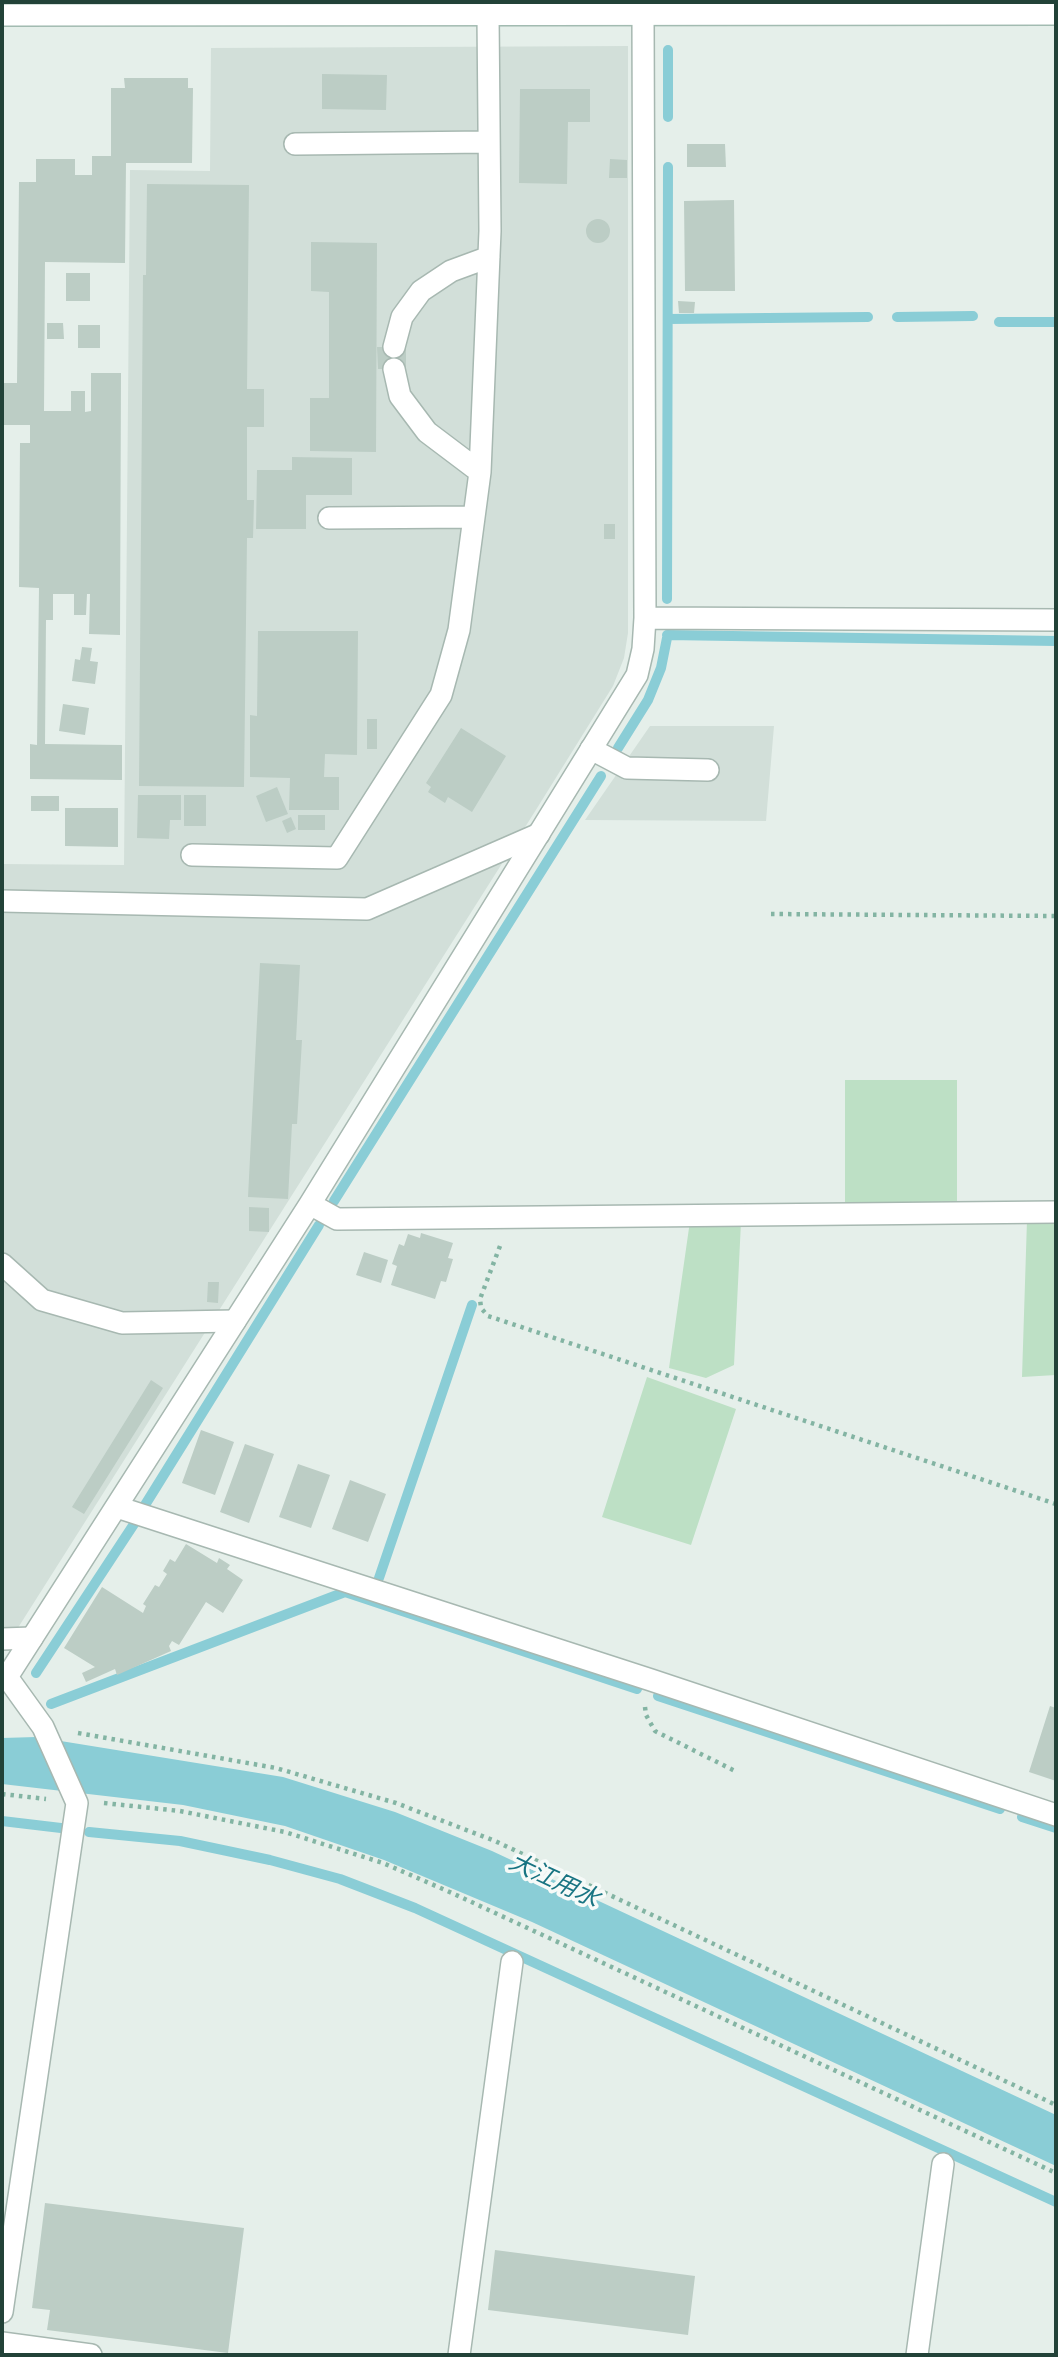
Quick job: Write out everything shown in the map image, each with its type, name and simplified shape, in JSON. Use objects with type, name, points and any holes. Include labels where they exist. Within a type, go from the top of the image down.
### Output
[{"type":"street","points":[[2,15],[187,8],[488,15],[842,8],[1056,15]]},
{"type":"street","points":[[2,2312],[77,1802],[45,1731],[7,1678],[310,1204],[638,675],[645,618],[643,14]]},
{"type":"street","points":[[192,855],[337,858],[441,695],[459,630],[480,472],[489,257],[488,15]]},
{"type":"street","points":[[295,144],[489,142]]},
{"type":"street","points":[[394,347],[402,317],[421,291],[451,271],[489,257]]},
{"type":"street","points":[[394,369],[400,396],[427,432],[480,472]]},
{"type":"street","points":[[329,518],[474,517]]},
{"type":"street","points":[[645,618],[1056,620]]},
{"type":"street","points":[[591,749],[627,768],[708,770]]},
{"type":"street","points":[[2,901],[367,909],[539,834]]},
{"type":"street","points":[[310,1204],[337,1219],[1056,1212]]},
{"type":"street","points":[[2,1264],[42,1300],[122,1323],[235,1321]]},
{"type":"street","points":[[117,1507],[1056,1815]]},
{"type":"street","points":[[2,1639],[32,1638]]},
{"type":"street","points":[[459,2355],[512,1962]]},
{"type":"street","points":[[917,2355],[943,2164]]},
{"type":"street","points":[[2,2343],[91,2355]]},
{"type":"path","points":[[771,914],[1056,916]]},
{"type":"path","points":[[511,1216],[480,1299],[481,1308],[488,1316],[1056,1504]]},
{"type":"path","points":[[651,1680],[645,1701],[646,1715],[655,1731],[737,1772]]},
{"type":"path","points":[[45,1731],[276,1768],[396,1803],[495,1841],[1056,2105]]},
{"type":"shaded area","points":[[628,46],[628,633],[624,658],[613,686],[534,813],[2,1653],[2,864],[124,865],[130,170],[210,171],[211,48]]},
{"type":"shaded area","points":[[650,726],[774,726],[766,821],[585,820]]},
{"type":"green space","points":[[845,1080],[957,1080],[957,1204],[845,1205]]},
{"type":"green space","points":[[1027,1220],[1056,1220],[1056,1375],[1022,1377]]},
{"type":"green space","points":[[690,1221],[741,1222],[734,1365],[706,1378],[669,1368]]},
{"type":"green space","points":[[647,1377],[736,1409],[691,1545],[602,1517]]},
{"type":"water","name":"大江用水","points":[[36,1737],[283,1777],[395,1812],[492,1851],[1056,2115],[1056,2166],[532,1922],[384,1860],[285,1826],[183,1805],[2,1784],[2,1738]]},
{"type":"building","points":[[322,74],[387,75],[386,110],[322,109]]},
{"type":"building","points":[[124,78],[188,78],[188,88],[193,88],[192,163],[126,163],[125,263],[45,262],[44,411],[71,411],[71,391],[85,391],[85,412],[91,411],[91,373],[121,373],[120,635],[89,634],[90,594],[87,594],[86,615],[74,615],[74,594],[53,594],[53,620],[46,620],[45,744],[122,745],[122,780],[30,779],[30,744],[37,745],[39,588],[19,587],[20,443],[30,443],[30,425],[3,425],[3,383],[17,383],[19,182],[36,182],[36,159],[75,159],[75,175],[92,175],[92,156],[111,156],[111,88],[125,88]]},
{"type":"building","points":[[520,89],[590,89],[590,122],[568,122],[567,184],[519,183]]},
{"type":"building","points":[[687,144],[725,144],[726,167],[687,167]]},
{"type":"building","points":[[610,159],[627,160],[627,178],[609,178]]},
{"type":"building","points":[[147,184],[249,185],[247,389],[264,389],[264,427],[247,427],[247,500],[254,500],[253,538],[247,538],[244,787],[139,786],[143,275],[146,275]]},
{"type":"building","points":[[734,200],[735,291],[685,291],[684,201]]},
{"type":"building","points":[[598,219],[607,222],[610,231],[607,240],[598,243],[589,240],[586,231],[589,222]]},
{"type":"building","points":[[311,242],[377,243],[376,452],[310,451],[310,398],[329,398],[329,292],[311,291]]},
{"type":"building","points":[[66,273],[90,273],[90,301],[66,301]]},
{"type":"building","points":[[678,301],[695,302],[694,313],[679,313]]},
{"type":"building","points":[[47,323],[63,323],[64,339],[47,339]]},
{"type":"building","points":[[78,325],[100,325],[100,348],[78,348]]},
{"type":"building","points":[[377,347],[406,347],[406,369],[378,369]]},
{"type":"building","points":[[292,457],[352,458],[352,495],[306,495],[306,529],[256,529],[257,470],[292,470]]},
{"type":"building","points":[[604,524],[615,524],[615,539],[604,539]]},
{"type":"building","points":[[258,631],[358,631],[357,755],[325,754],[324,777],[339,777],[339,810],[289,810],[290,778],[250,777],[250,715],[257,716]]},
{"type":"building","points":[[82,647],[92,648],[90,661],[98,662],[95,684],[72,681],[75,659],[80,660]]},
{"type":"building","points":[[63,704],[89,708],[85,735],[59,731]]},
{"type":"building","points":[[367,719],[377,719],[377,749],[367,749]]},
{"type":"building","points":[[461,728],[506,756],[472,812],[448,797],[445,803],[428,792],[431,787],[426,783]]},
{"type":"building","points":[[277,787],[288,814],[266,822],[256,796]]},
{"type":"building","points":[[138,795],[181,795],[181,820],[170,820],[169,839],[137,838]]},
{"type":"building","points":[[184,795],[206,795],[206,826],[184,826]]},
{"type":"building","points":[[31,796],[59,796],[59,811],[31,811]]},
{"type":"building","points":[[65,808],[118,808],[118,847],[65,846]]},
{"type":"building","points":[[298,815],[325,815],[325,830],[298,830]]},
{"type":"building","points":[[291,817],[296,829],[287,833],[282,821]]},
{"type":"building","points":[[260,963],[300,965],[296,1040],[302,1040],[297,1124],[292,1124],[288,1199],[248,1197]]},
{"type":"building","points":[[249,1207],[269,1208],[269,1232],[249,1231]]},
{"type":"building","points":[[421,1233],[453,1243],[448,1258],[453,1259],[446,1282],[441,1281],[435,1299],[391,1285],[397,1266],[392,1264],[399,1244],[404,1246],[408,1234],[420,1238]]},
{"type":"building","points":[[364,1252],[388,1260],[381,1283],[356,1275]]},
{"type":"building","points":[[208,1282],[219,1282],[218,1303],[207,1302]]},
{"type":"building","points":[[151,1380],[163,1388],[84,1514],[72,1507]]},
{"type":"building","points":[[201,1430],[234,1442],[215,1495],[182,1483]]},
{"type":"building","points":[[245,1444],[274,1454],[249,1523],[220,1512]]},
{"type":"building","points":[[298,1464],[330,1475],[311,1528],[279,1517]]},
{"type":"building","points":[[350,1480],[386,1494],[368,1542],[332,1529]]},
{"type":"building","points":[[186,1544],[217,1563],[219,1558],[230,1565],[227,1569],[243,1580],[223,1613],[206,1602],[179,1645],[172,1641],[169,1646],[171,1651],[117,1675],[115,1669],[86,1682],[82,1673],[95,1667],[64,1648],[102,1587],[143,1613],[146,1606],[143,1604],[155,1585],[159,1587],[167,1574],[163,1571],[170,1559],[175,1562]]},
{"type":"building","points":[[1050,1706],[1056,1708],[1056,1781],[1029,1772]]},
{"type":"building","points":[[45,2203],[244,2228],[228,2353],[47,2330],[50,2310],[32,2308]]},
{"type":"building","points":[[495,2250],[695,2276],[688,2335],[488,2310]]},
{"type":"waterway","points":[[668,50],[668,117]]},
{"type":"waterway","points":[[667,599],[668,167]]},
{"type":"waterway","points":[[897,317],[973,316]]},
{"type":"waterway","points":[[668,319],[868,317]]},
{"type":"waterway","points":[[999,322],[1056,322]]},
{"type":"waterway","points":[[667,635],[1056,641]]},
{"type":"waterway","points":[[618,748],[648,700],[661,668],[667,638]]},
{"type":"waterway","points":[[334,1201],[601,776]]},
{"type":"waterway","points":[[145,1505],[319,1225]]},
{"type":"waterway","points":[[379,1578],[472,1305]]},
{"type":"waterway","points":[[36,1673],[134,1524]]},
{"type":"waterway","points":[[51,1704],[345,1592],[637,1689]]},
{"type":"waterway","points":[[658,1696],[1000,1809]]},
{"type":"waterway","points":[[1022,1817],[1056,1828]]},
{"type":"waterway","points":[[2,1821],[61,1828]]},
{"type":"waterway","points":[[89,1832],[180,1841],[270,1860],[340,1879],[415,1908],[1056,2202]]}]
